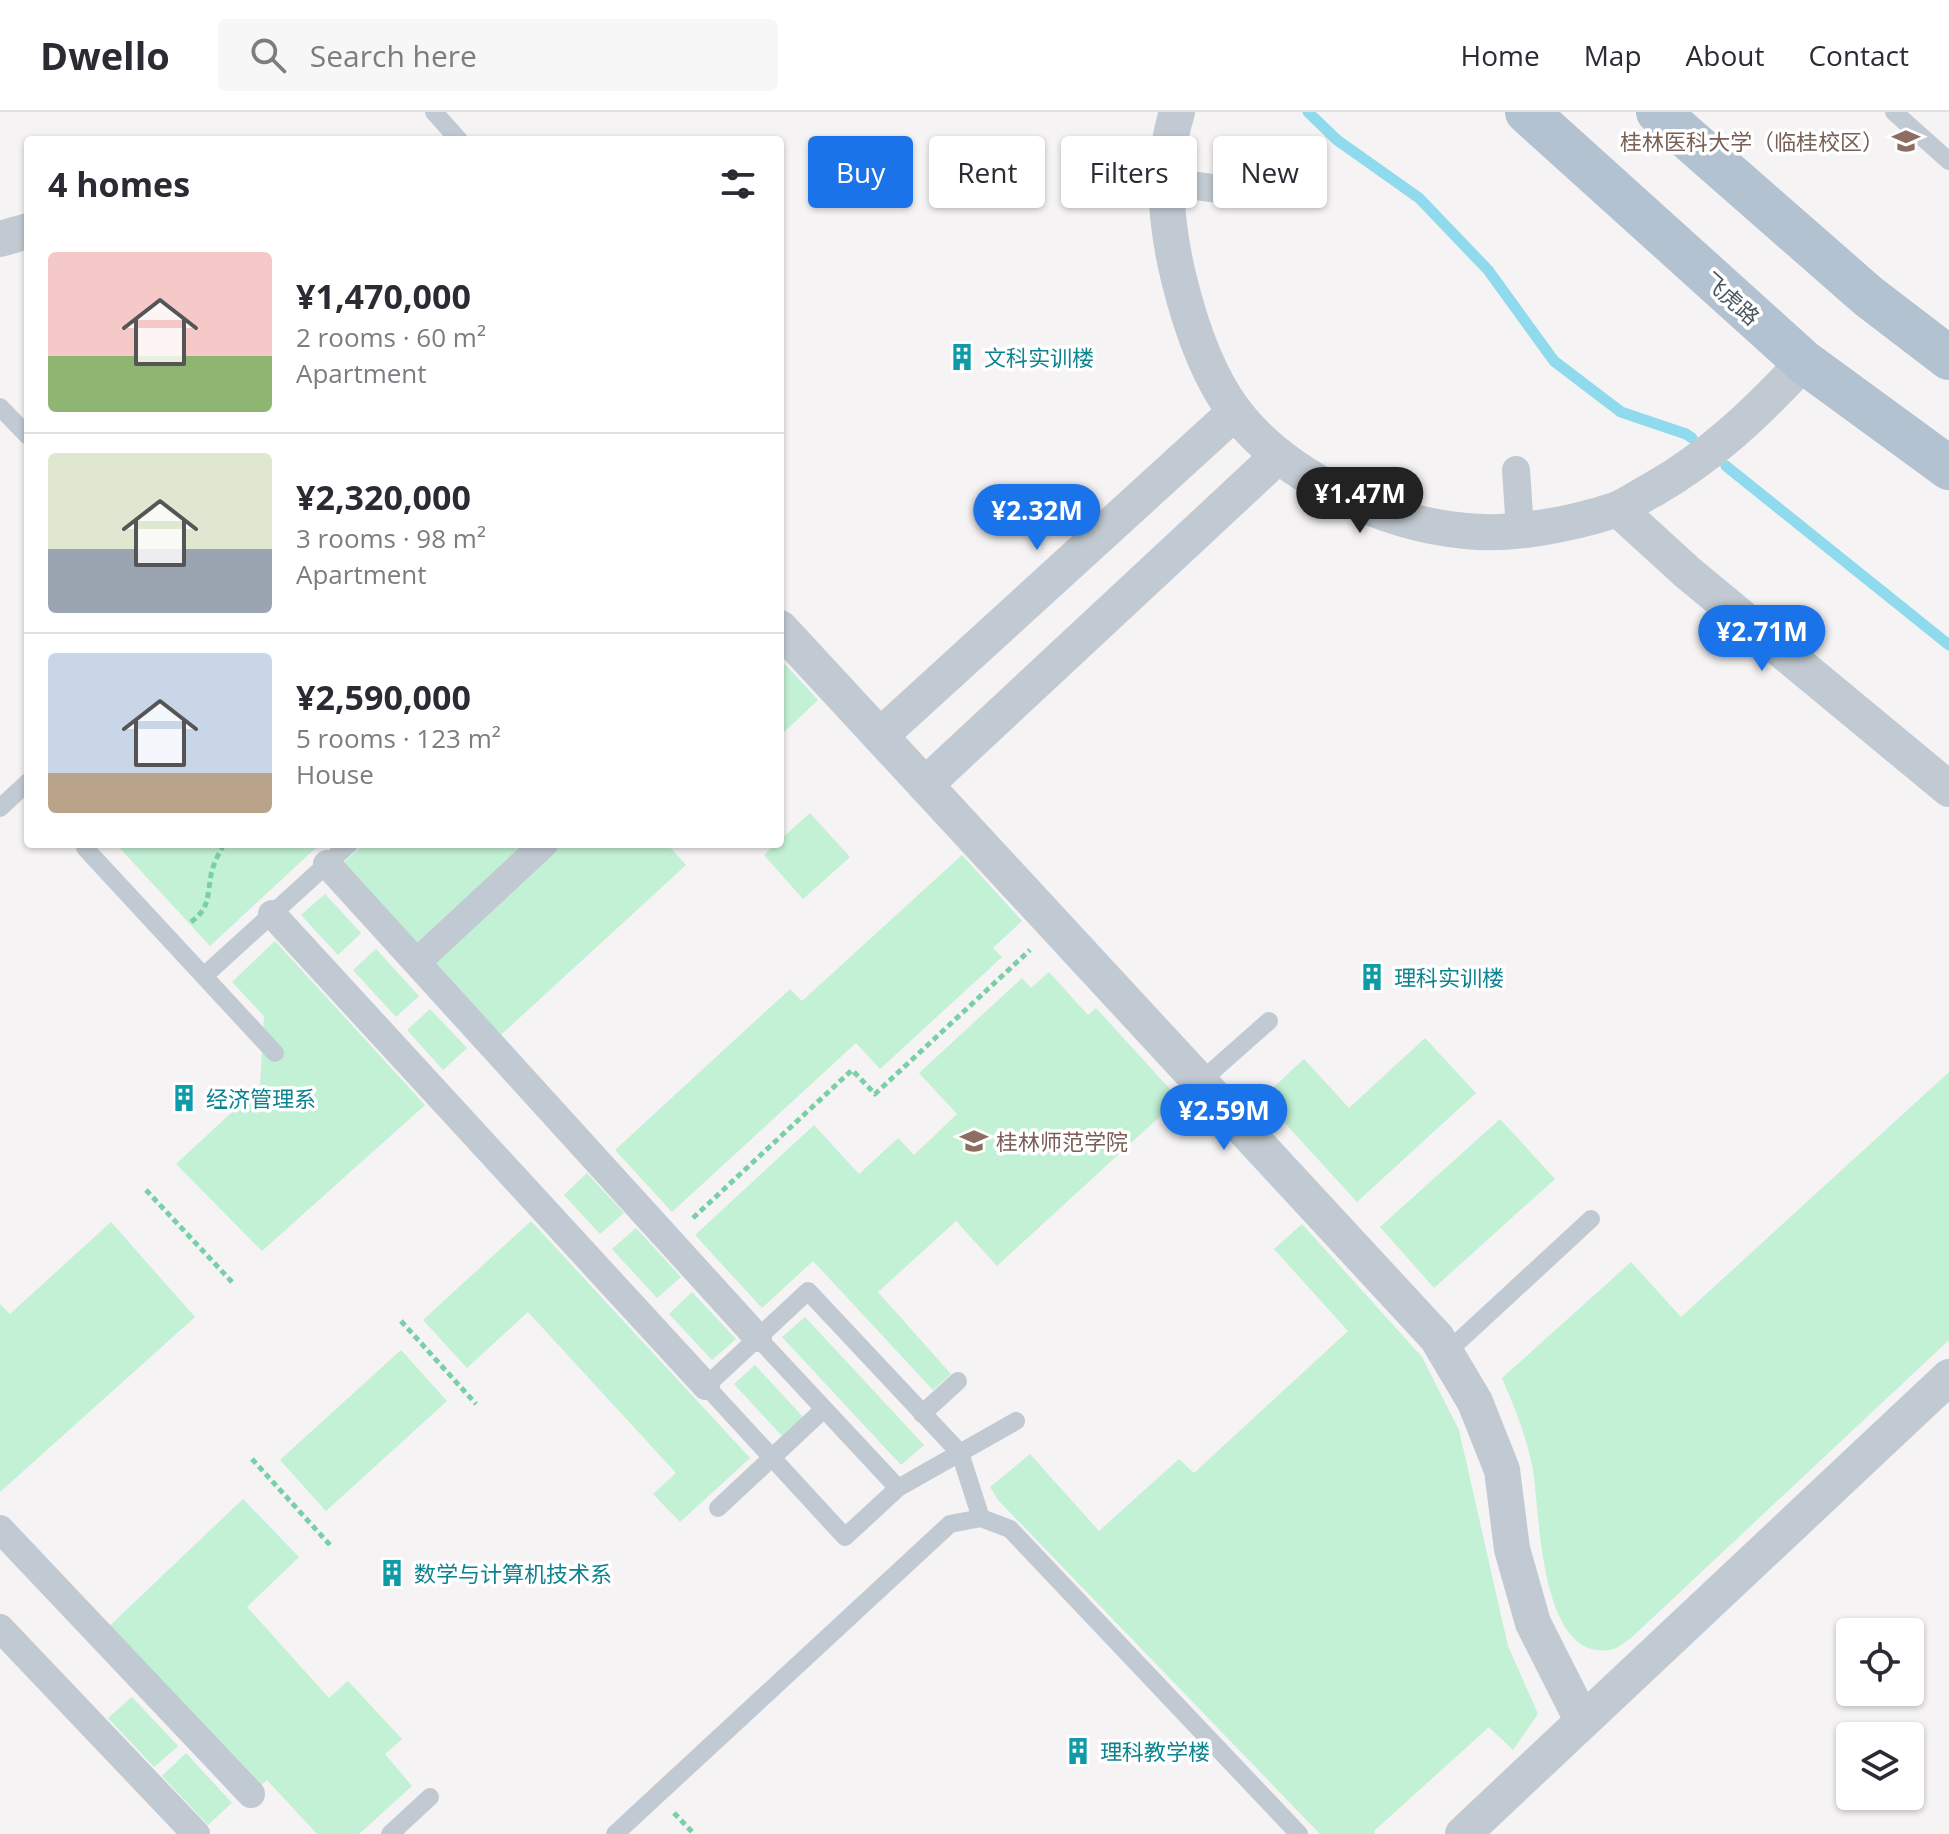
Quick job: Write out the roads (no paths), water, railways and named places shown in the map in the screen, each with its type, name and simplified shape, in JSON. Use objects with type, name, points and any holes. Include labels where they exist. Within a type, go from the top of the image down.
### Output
[{"type":"main road","name":"飞虎路","points":[[1527,112],[1804,362],[1949,468]]},
{"type":"main road","points":[[1658,112],[1868,296],[1949,358]]},
{"type":"street","points":[[1168,208],[1171,247],[1186,307],[1207,362],[1235,412],[1278,456],[1327,486],[1390,516],[1467,532],[1547,528],[1618,509],[1688,469],[1755,414],[1804,362]]},
{"type":"street","points":[[0,239],[24,232]]},
{"type":"street","points":[[880,736],[1235,412]]},
{"type":"street","points":[[925,785],[1278,456]]},
{"type":"street","points":[[1516,470],[1520,529]]},
{"type":"street","points":[[1618,509],[1687,572],[1949,789]]},
{"type":"street","points":[[784,632],[1437,1338],[1475,1402],[1502,1470],[1512,1549],[1533,1623],[1582,1720]]},
{"type":"street","points":[[417,962],[540,848]]},
{"type":"street","points":[[327,864],[758,1338]]},
{"type":"street","points":[[272,914],[706,1386]]},
{"type":"street","points":[[1463,1834],[1949,1377]]},
{"type":"street","points":[[0,1529],[251,1794]]},
{"type":"street","points":[[0,1628],[196,1834]]},
{"type":"lane","points":[[434,112],[455,136]]},
{"type":"lane","points":[[1894,112],[1949,161]]},
{"type":"lane","points":[[0,407],[24,432]]},
{"type":"lane","points":[[0,808],[24,786]]},
{"type":"lane","points":[[85,848],[275,1053]]},
{"type":"lane","points":[[204,976],[345,848]]},
{"type":"lane","points":[[1200,1082],[1269,1021]]},
{"type":"lane","points":[[1446,1353],[1591,1219]]},
{"type":"lane","points":[[981,1518],[960,1453],[808,1291],[706,1386],[845,1537],[898,1488],[960,1453],[1016,1421]]},
{"type":"lane","points":[[758,1338],[898,1488]]},
{"type":"lane","points":[[922,1414],[958,1381]]},
{"type":"lane","points":[[718,1508],[824,1409]]},
{"type":"lane","points":[[615,1834],[950,1524],[981,1518],[1010,1529],[1299,1834]]},
{"type":"lane","points":[[390,1834],[430,1797]]},
{"type":"waterway","points":[[1308,112],[1337,140],[1419,198],[1488,270],[1554,361],[1621,412],[1692,438]]},
{"type":"waterway","points":[[1726,466],[1949,645]]},
{"type":"place","name":"桂林医科大学（临桂校区）","points":[[1906,141]]},
{"type":"place","name":"文科实训楼","points":[[962,357]]},
{"type":"place","name":"理科实训楼","points":[[1372,977]]},
{"type":"place","name":"经济管理系","points":[[184,1098]]},
{"type":"place","name":"桂林师范学院","points":[[974,1141]]},
{"type":"place","name":"数学与计算机技术系","points":[[392,1573]]},
{"type":"place","name":"理科教学楼","points":[[1078,1751]]}]
